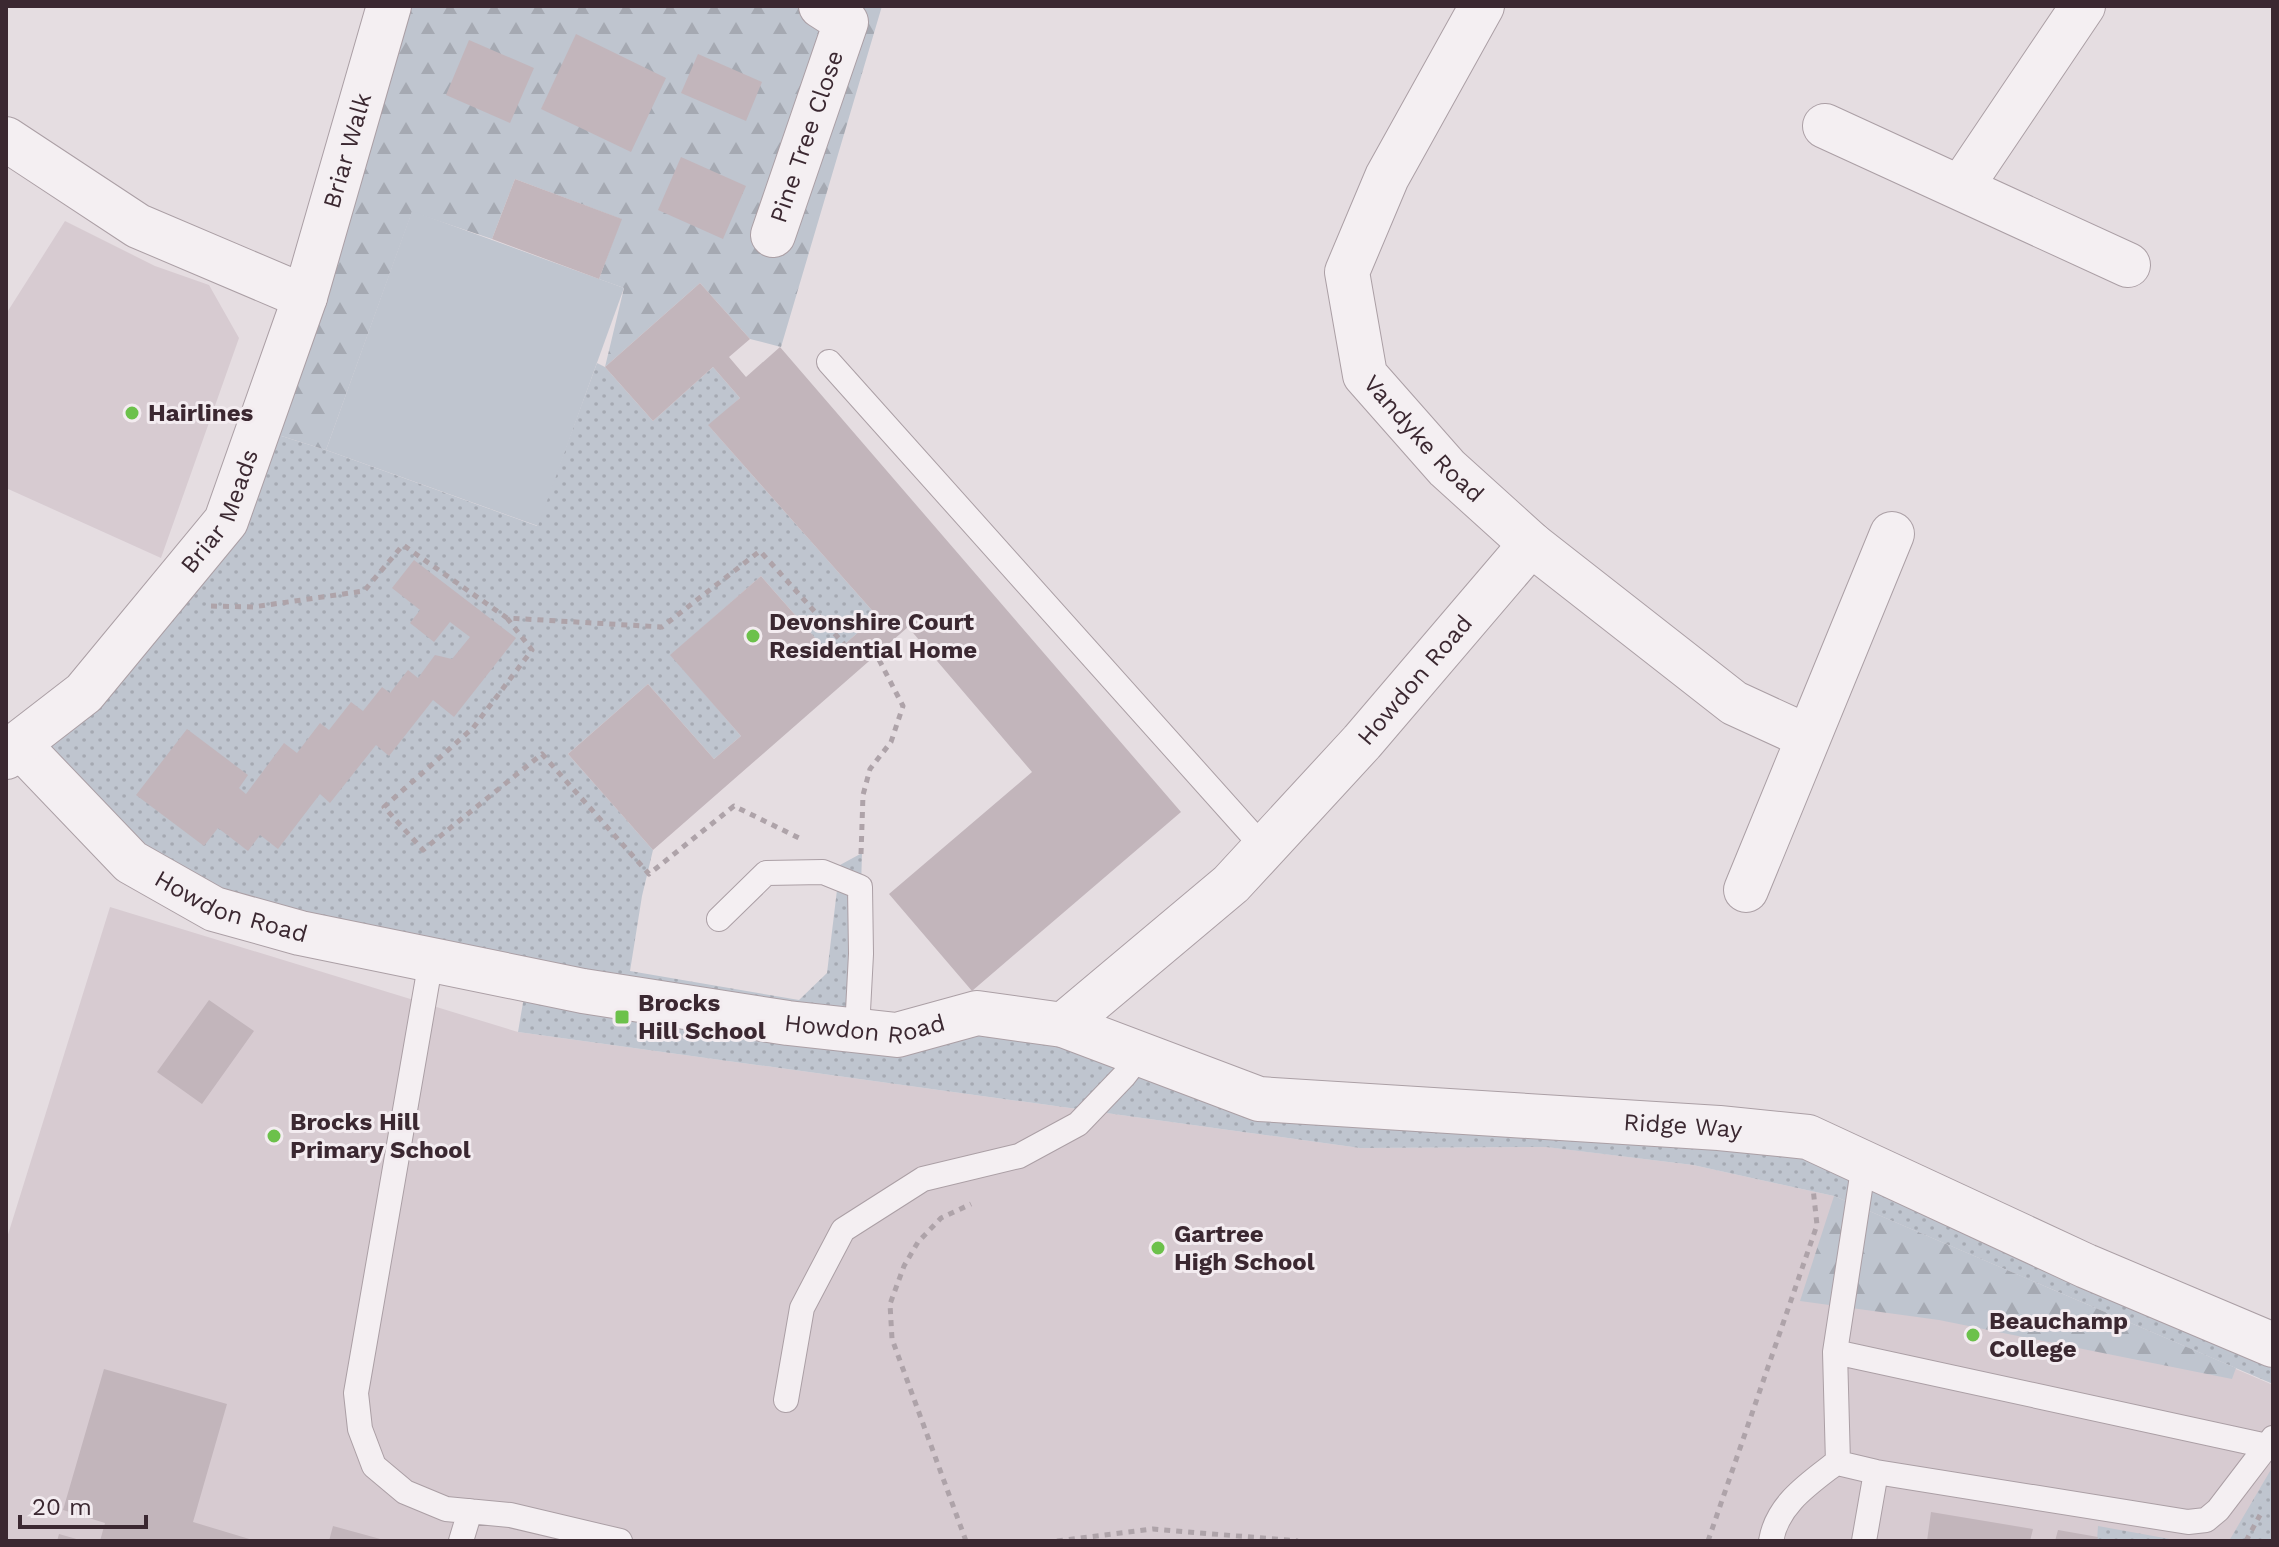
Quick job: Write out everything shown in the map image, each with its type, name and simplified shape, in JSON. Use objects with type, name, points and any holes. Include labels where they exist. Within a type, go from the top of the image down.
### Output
[{"type":"street","name":"Briar Walk","points":[[305,297],[389,6]]},
{"type":"street","name":"Pine Tree Close","points":[[773,235],[846,22],[821,6]]},
{"type":"street","name":"Vandyke Road","points":[[1482,6],[1387,177],[1347,272],[1365,375],[1447,468],[1531,544],[1734,703],[1808,737]]},
{"type":"street","points":[[1961,187],[2083,6]]},
{"type":"street","points":[[1825,126],[2128,265]]},
{"type":"street","points":[[6,139],[138,226],[305,297]]},
{"type":"street","name":"Briar Meads","points":[[12,750],[84,693],[226,521],[305,297]]},
{"type":"street","points":[[1746,890],[1892,534]]},
{"type":"street","name":"Howdon Road","points":[[12,750],[131,862],[214,909],[300,933],[583,991],[788,1023],[897,1035],[977,1013],[1063,1025],[1231,884],[1362,742],[1531,544]]},
{"type":"street","name":"Ridge Way","points":[[1063,1025],[1259,1099],[1719,1128],[1808,1137],[2086,1266],[2273,1345]]},
{"type":"lane","points":[[829,362],[1264,848]]},
{"type":"lane","points":[[719,919],[766,873],[823,872],[860,887],[861,954],[857,1030]]},
{"type":"lane","points":[[431,960],[356,1393],[360,1429],[374,1466],[405,1492],[446,1509],[510,1515],[620,1541]]},
{"type":"lane","points":[[786,1400],[802,1308],[843,1230],[923,1179],[1019,1156],[1078,1124],[1141,1054]]},
{"type":"lane","points":[[1837,1462],[1835,1352],[1864,1163]]},
{"type":"lane","points":[[1835,1352],[2270,1442],[2218,1510],[2206,1520],[2188,1522],[1876,1472],[1837,1462]]},
{"type":"lane","points":[[1771,1541],[1772,1532],[1784,1509],[1800,1490],[1837,1462]]},
{"type":"lane","points":[[1864,1541],[1876,1472]]},
{"type":"lane","points":[[461,1541],[470,1511]]},
{"type":"path","points":[[158,604],[253,607],[364,591],[403,545],[507,618],[532,650],[473,728],[384,807],[423,850],[542,754],[649,874],[734,806],[810,842]]},
{"type":"path","points":[[507,618],[662,627],[760,551],[844,644]]},
{"type":"path","points":[[860,887],[863,795],[870,769],[891,742],[903,706],[876,654]]},
{"type":"path","points":[[848,854],[862,853]]},
{"type":"path","points":[[1708,1541],[1817,1225],[1808,1137]]},
{"type":"path","points":[[966,1541],[892,1339],[890,1304],[904,1266],[918,1242],[941,1218],[982,1200]]},
{"type":"path","points":[[1057,1541],[1153,1529],[1298,1541]]},
{"type":"shaded area","points":[[65,221],[155,266],[209,285],[239,338],[161,558],[6,488],[6,314]]},
{"type":"shaded area","points":[[110,907],[518,1032],[1360,1148],[1547,1147],[1693,1165],[1834,1196],[2273,1385],[2273,1541],[6,1541],[6,1241]]},
{"type":"green space","points":[[386,6],[882,6],[781,347],[750,339],[700,283],[605,367],[624,288],[599,279],[621,219],[515,179],[492,239],[412,212],[326,450],[259,429]]},
{"type":"green space","points":[[412,211],[624,288],[538,526],[326,450]]},
{"type":"green space","points":[[597,363],[605,367],[653,421],[713,367],[740,398],[709,426],[877,616],[831,656],[761,576],[671,655],[741,736],[714,759],[648,684],[568,754],[653,850],[630,971],[799,1000],[827,973],[840,865],[862,853],[857,1030],[977,1013],[1259,1099],[1808,1137],[2273,1345],[2273,1384],[1834,1196],[1693,1165],[1546,1147],[1360,1148],[518,1032],[527,979],[214,909],[18,744],[158,604],[259,429],[537,526]]},
{"type":"green space","points":[[1834,1196],[2236,1368],[2232,1379],[1939,1320],[1800,1301]]},
{"type":"green space","points":[[2273,1466],[2273,1541],[2229,1541]]},
{"type":"green space","points":[[2098,1526],[2181,1541],[2097,1541]]},
{"type":"building","points":[[576,34],[666,78],[631,152],[541,109]]},
{"type":"building","points":[[469,40],[534,68],[510,123],[446,95]]},
{"type":"building","points":[[698,54],[762,82],[746,121],[681,93]]},
{"type":"building","points":[[681,157],[746,186],[723,239],[658,210]]},
{"type":"building","points":[[515,179],[622,219],[599,279],[492,239]]},
{"type":"building","name":"Devonshire Court Residential Home","points":[[700,283],[750,339],[729,357],[746,377],[780,347],[1181,812],[972,991],[889,894],[1032,772],[908,627],[653,850],[568,754],[648,684],[714,759],[741,736],[670,655],[761,576],[831,656],[877,616],[708,425],[740,398],[713,367],[653,421],[605,367]]},
{"type":"building","points":[[414,560],[516,638],[454,717],[433,700],[389,756],[376,745],[330,803],[320,794],[278,849],[260,835],[248,851],[218,828],[204,846],[136,795],[187,729],[248,775],[239,788],[246,794],[284,743],[297,753],[320,723],[329,730],[351,702],[363,711],[382,687],[390,693],[408,670],[418,678],[435,655],[452,659],[470,637],[450,622],[434,642],[410,623],[420,610],[392,588]]},
{"type":"building","points":[[209,1000],[254,1031],[202,1104],[157,1072]]},
{"type":"building","points":[[104,1369],[227,1404],[193,1522],[256,1541],[100,1541],[105,1523],[63,1510]]},
{"type":"building","points":[[1931,1512],[2033,1529],[2030,1541],[1927,1541]]},
{"type":"building","points":[[333,1526],[384,1540],[384,1541],[329,1541]]},
{"type":"building","points":[[2058,1530],[2098,1537],[2097,1541],[2055,1541]]},
{"type":"building","points":[[59,1534],[80,1540],[80,1541],[57,1541]]},
{"type":"place","name":"Hairlines","points":[[132,413]]},
{"type":"place","name":"Devonshire Court Residential Home","points":[[753,636]]},
{"type":"place","name":"Brocks Hill School","points":[[622,1017]]},
{"type":"place","name":"Brocks Hill Primary School","points":[[274,1136]]},
{"type":"place","name":"Gartree High School","points":[[1158,1248]]},
{"type":"place","name":"Beauchamp College","points":[[1973,1335]]}]
